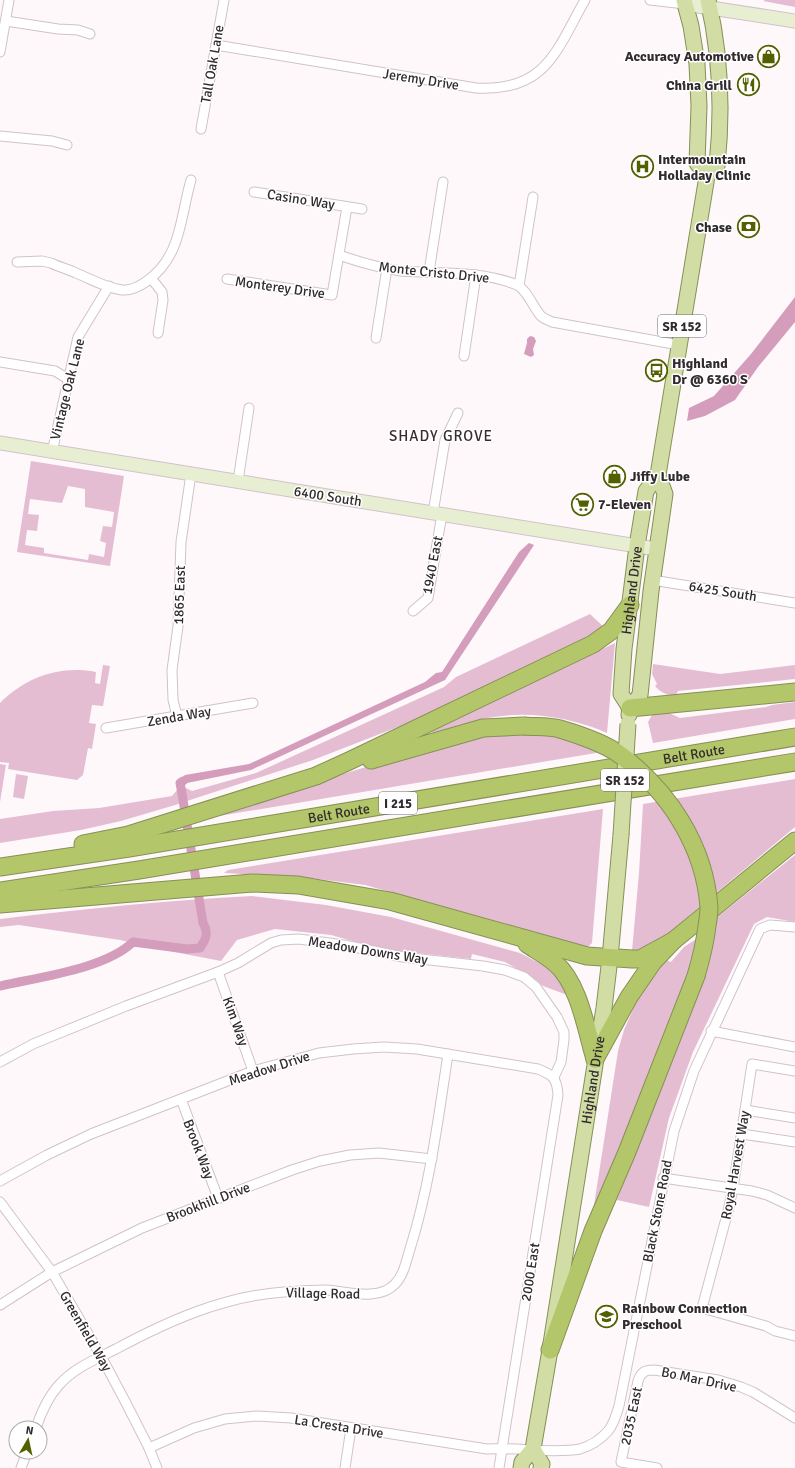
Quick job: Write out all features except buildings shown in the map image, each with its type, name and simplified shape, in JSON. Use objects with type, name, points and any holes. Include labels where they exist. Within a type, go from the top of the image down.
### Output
[{"type":"highway","points":[[316,776],[349,762],[593,644],[611,631],[630,605]]},
{"type":"highway","points":[[629,716],[795,692]]},
{"type":"highway","points":[[0,861],[128,835],[316,776],[483,728],[524,726],[559,729],[589,739],[618,753],[645,776],[671,805],[694,843],[705,876],[709,910],[704,947],[696,976],[627,1152],[593,1231],[550,1350]]},
{"type":"highway","name":"Belt Route","points":[[0,868],[795,737]]},
{"type":"highway","name":"Belt Route","points":[[0,892],[795,762]]},
{"type":"highway","points":[[595,1059],[629,997],[653,962],[673,941],[795,841]]},
{"type":"highway","points":[[0,904],[252,883],[298,885],[390,901],[587,956],[640,959],[673,941]]},
{"type":"highway","points":[[515,936],[555,963],[569,979],[580,1003],[595,1059]]},
{"type":"main road","points":[[685,2],[694,45],[699,85],[697,163],[707,176]]},
{"type":"main road","name":"Highland Drive","points":[[521,1468],[522,1462],[533,1449],[604,1008],[621,835],[629,716],[621,694],[630,605],[646,491],[658,475],[707,176],[717,166],[721,107],[718,51],[708,4]]},
{"type":"main road","name":"Highland Drive","points":[[629,716],[640,696],[652,580],[665,494],[658,475]]},
{"type":"main road","points":[[533,1449],[542,1464],[541,1468]]},
{"type":"street","points":[[0,52],[9,0]]},
{"type":"street","name":"Tall Oak Lane","points":[[201,129],[224,0]]},
{"type":"street","name":"Jeremy Drive","points":[[216,45],[476,88],[506,87],[521,83],[536,75],[548,64],[584,0]]},
{"type":"street","points":[[650,0],[708,4],[795,21]]},
{"type":"street","points":[[6,21],[58,29],[78,30],[90,34]]},
{"type":"street","points":[[0,136],[52,141],[67,146]]},
{"type":"street","points":[[17,262],[42,261],[51,263],[121,290],[128,290],[144,284],[165,264],[172,254],[178,239],[186,196],[191,180]]},
{"type":"street","points":[[429,272],[443,182]]},
{"type":"street","name":"Casino Way","points":[[254,192],[362,209]]},
{"type":"street","points":[[533,198],[519,286],[542,318],[552,322],[679,345]]},
{"type":"street","name":"Casino Way","points":[[332,295],[347,207]]},
{"type":"street","name":"Monte Cristo Drive","points":[[339,256],[370,265],[387,268],[476,275],[519,286]]},
{"type":"street","points":[[376,338],[387,268]]},
{"type":"street","points":[[464,356],[476,275]]},
{"type":"street","points":[[151,278],[162,292],[163,300],[158,334]]},
{"type":"street","name":"Monterey Drive","points":[[227,279],[332,295]]},
{"type":"street","name":"Vintage Oak Lane","points":[[52,452],[78,337],[109,286]]},
{"type":"street","points":[[0,362],[55,371],[68,379]]},
{"type":"street","points":[[238,481],[250,408]]},
{"type":"street","name":"1940 East","points":[[414,611],[428,598],[445,440],[458,413]]},
{"type":"street","name":"6400 South","points":[[0,443],[656,549]]},
{"type":"street","name":"1865 East","points":[[177,716],[173,700],[172,670],[178,626],[181,542],[192,474]]},
{"type":"street","name":"6425 South","points":[[652,580],[795,603]]},
{"type":"street","name":"Zenda Way","points":[[106,728],[253,703]]},
{"type":"street","name":"Black Stone Road","points":[[533,1449],[563,1450],[581,1448],[590,1445],[600,1439],[614,1422],[619,1406],[664,1178],[680,1108],[694,1070],[756,935],[760,929],[765,926],[776,925],[795,927]]},
{"type":"street","name":"Meadow Downs Way","points":[[0,1062],[48,1038],[126,1006],[218,972],[238,963],[271,943],[281,940],[299,939],[323,941],[403,957],[483,966],[505,970],[524,977],[536,987],[562,1026],[564,1040],[561,1062],[554,1077]]},
{"type":"street","name":"Kim Way","points":[[218,972],[253,1071]]},
{"type":"street","points":[[711,1032],[795,1047]]},
{"type":"street","name":"Meadow Drive","points":[[0,1181],[47,1155],[91,1134],[253,1071],[319,1053],[384,1047],[417,1049],[538,1068],[548,1072],[554,1077]]},
{"type":"street","name":"Village Road","points":[[40,1420],[48,1401],[58,1386],[71,1374],[101,1356],[156,1328],[197,1311],[240,1298],[282,1292],[325,1290],[375,1294],[389,1289],[394,1285],[402,1273],[416,1228],[432,1159],[448,1054]]},
{"type":"street","name":"Royal Harvest Way","points":[[795,1071],[752,1064],[733,1188],[702,1308],[766,1326],[776,1331],[795,1336]]},
{"type":"street","name":"2000 East","points":[[499,1468],[558,1095],[554,1077]]},
{"type":"street","name":"Brook Way","points":[[181,1099],[218,1198]]},
{"type":"street","points":[[745,1110],[795,1118]]},
{"type":"street","points":[[742,1134],[795,1142]]},
{"type":"street","name":"Brookhill Drive","points":[[0,1305],[52,1272],[142,1228],[218,1198],[320,1161],[350,1155],[379,1153],[432,1159]]},
{"type":"street","points":[[664,1178],[733,1188],[767,1195],[795,1208]]},
{"type":"street","name":"Greenfield Way","points":[[0,1202],[52,1272],[101,1356],[150,1448],[157,1468]]},
{"type":"street","name":"Bo Mar Drive","points":[[643,1371],[654,1370],[729,1383],[753,1392],[795,1418]]},
{"type":"street","name":"2035 East","points":[[643,1371],[638,1381],[621,1462],[657,1468]]},
{"type":"street","name":"La Cresta Drive","points":[[150,1448],[194,1428],[225,1419],[257,1416],[291,1418],[487,1449],[533,1449]]},
{"type":"street","points":[[345,1468],[351,1428]]},
{"type":"shaded area","points":[[795,0],[795,7],[763,1]]},
{"type":"shaded area","points":[[795,297],[795,322],[758,367],[735,400],[705,416],[687,421],[689,408],[714,396],[751,354]]},
{"type":"shaded area","points":[[530,336],[534,337],[536,341],[533,349],[534,355],[531,357],[524,354],[527,339]]},
{"type":"shaded area","points":[[31,461],[124,476],[110,566],[17,552]],"holes":[[[68,486],[85,489],[85,507],[114,512],[112,527],[103,526],[100,541],[106,543],[104,557],[89,554],[88,560],[44,553],[44,548],[25,545],[27,530],[37,531],[39,515],[28,514],[30,499],[62,503]]]},
{"type":"shaded area","points":[[529,543],[534,545],[445,680],[251,770],[187,783],[183,785],[184,790],[177,790],[177,782],[185,775],[249,764],[425,682],[436,673],[442,672],[519,552]]},
{"type":"shaded area","points":[[590,614],[606,629],[421,718],[313,760],[187,801],[184,787],[192,791],[256,773],[444,687],[456,677]]},
{"type":"shaded area","points":[[615,643],[607,733],[580,723],[552,717],[537,715],[508,715],[486,718],[426,733]]},
{"type":"shaded area","points":[[653,664],[720,674],[795,665],[795,679],[678,691],[676,695],[670,695],[661,692],[655,686],[657,684],[652,674]]},
{"type":"shaded area","points":[[103,665],[110,666],[103,706],[92,705],[89,723],[96,724],[92,749],[88,748],[83,775],[77,780],[8,769],[9,763],[0,762],[0,703],[21,686],[32,680],[57,672],[83,670],[96,672],[95,683],[100,684]]},
{"type":"shaded area","points":[[795,702],[795,719],[653,743],[648,722],[652,715],[667,712],[680,718]]},
{"type":"shaded area","points":[[530,726],[602,752],[207,818],[245,804],[451,741]]},
{"type":"shaded area","points":[[0,764],[6,765],[0,802]]},
{"type":"shaded area","points":[[16,774],[28,776],[24,799],[13,797]]},
{"type":"shaded area","points":[[795,779],[795,827],[654,945],[637,953],[632,951],[643,804]]},
{"type":"shaded area","points":[[179,788],[182,803],[121,821],[81,830],[0,843],[0,819],[53,811],[99,808],[172,796]]},
{"type":"shaded area","points":[[603,809],[592,943],[588,947],[365,885],[302,877],[224,873],[228,870]]},
{"type":"shaded area","points":[[795,855],[795,922],[767,917],[754,924],[693,1052],[669,1118],[649,1207],[617,1200],[657,1092],[715,919]]},
{"type":"shaded area","points":[[252,896],[326,905],[391,917],[520,953],[545,966],[563,985],[570,996],[543,986],[505,962],[472,954],[471,959],[381,949],[331,935],[275,929],[237,940],[221,961],[120,940],[19,925],[0,927],[0,919],[126,905]]},
{"type":"shaded area","points":[[702,935],[698,953],[652,1072],[595,1206],[618,1051],[624,1030],[638,998],[664,959],[671,962],[684,947]]},
{"type":"waterway","points":[[0,986],[71,971],[106,959],[121,951],[133,942],[187,949],[200,948],[205,939],[206,930],[203,923],[180,783],[183,781]]},
{"type":"place","name":"Accuracy Automotive","points":[[769,56]]},
{"type":"place","name":"China Grill","points":[[748,85]]},
{"type":"place","name":"Intermountain Holladay Clinic","points":[[643,167]]},
{"type":"place","name":"Chase","points":[[748,227]]},
{"type":"place","name":"Highland Dr @ 6360 S","points":[[657,371]]},
{"type":"place","name":"Jiffy Lube","points":[[615,476]]},
{"type":"place","name":"7-Eleven","points":[[583,504]]},
{"type":"place","name":"Rainbow Connection Preschool","points":[[606,1316]]},
{"type":"district","name":"SHADY GROVE","points":[[441,436]]}]
